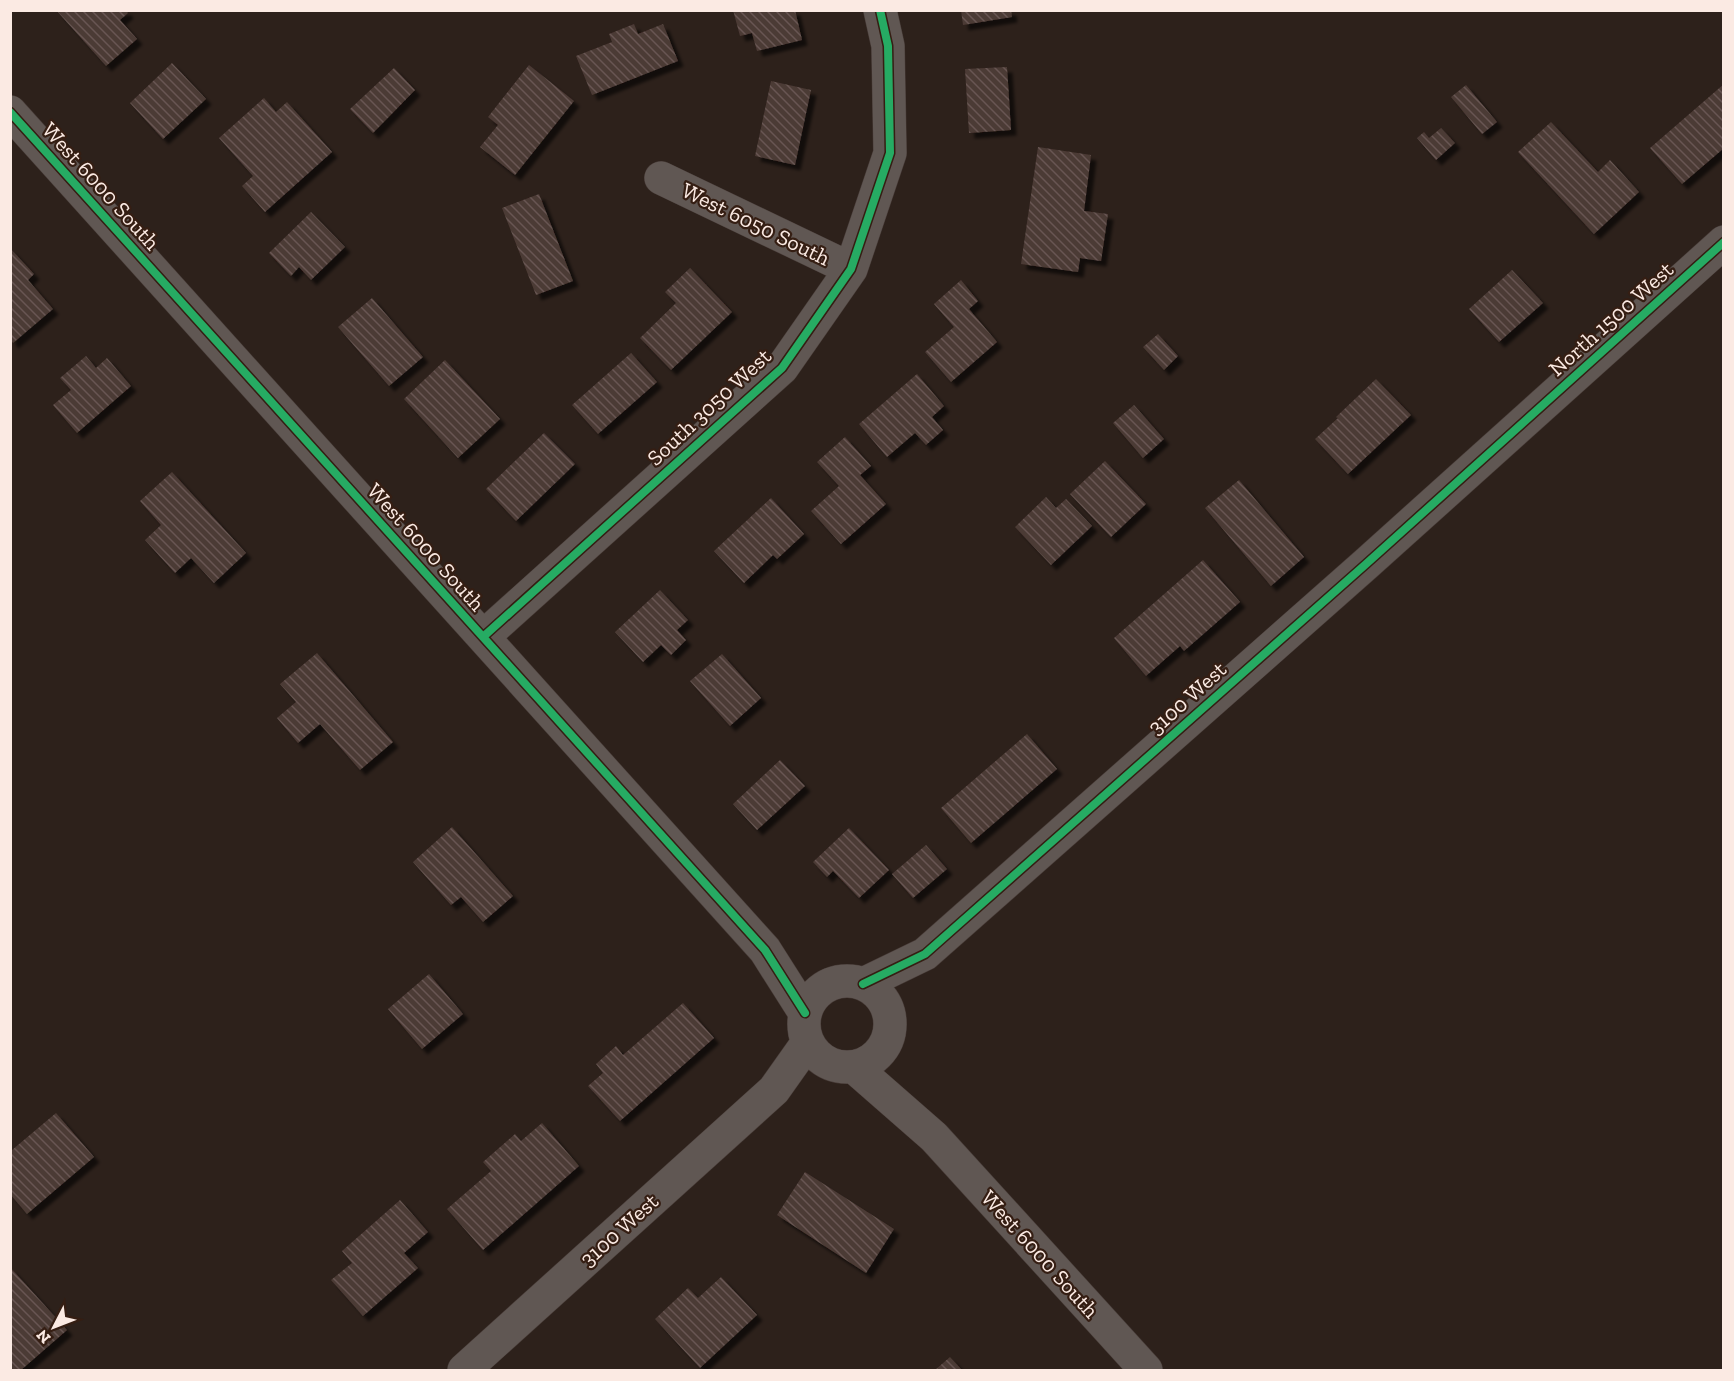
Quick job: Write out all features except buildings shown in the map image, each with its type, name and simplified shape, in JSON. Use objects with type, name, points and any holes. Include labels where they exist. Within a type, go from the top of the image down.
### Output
[{"type":"street","name":"South 3050 West","points":[[483,637],[782,368],[850,270],[890,153],[888,46],[880,10]]},
{"type":"street","name":"West 6000 South","points":[[10,112],[765,950],[832,1038],[934,1137],[1146,1371]]},
{"type":"street","name":"West 6050 South","points":[[661,178],[850,270]]},
{"type":"street","name":"North 1500 West","points":[[1523,423],[1724,242]]},
{"type":"street","name":"3100 West","points":[[464,1371],[832,1038],[839,982],[851,981],[863,984],[924,954],[1523,423]]},
{"type":"street","name":"3100 West","points":[[890,1015],[924,954]]},
{"type":"street","points":[[832,1038],[886,1045],[890,1033],[890,1015],[881,997],[863,984]]},
{"type":"cycle path","points":[[483,637],[782,368],[851,269],[890,153],[888,46],[880,10]]},
{"type":"cycle path","points":[[10,112],[765,950],[805,1013]]},
{"type":"cycle path","points":[[863,984],[925,954],[1366,564],[1724,242]]}]
